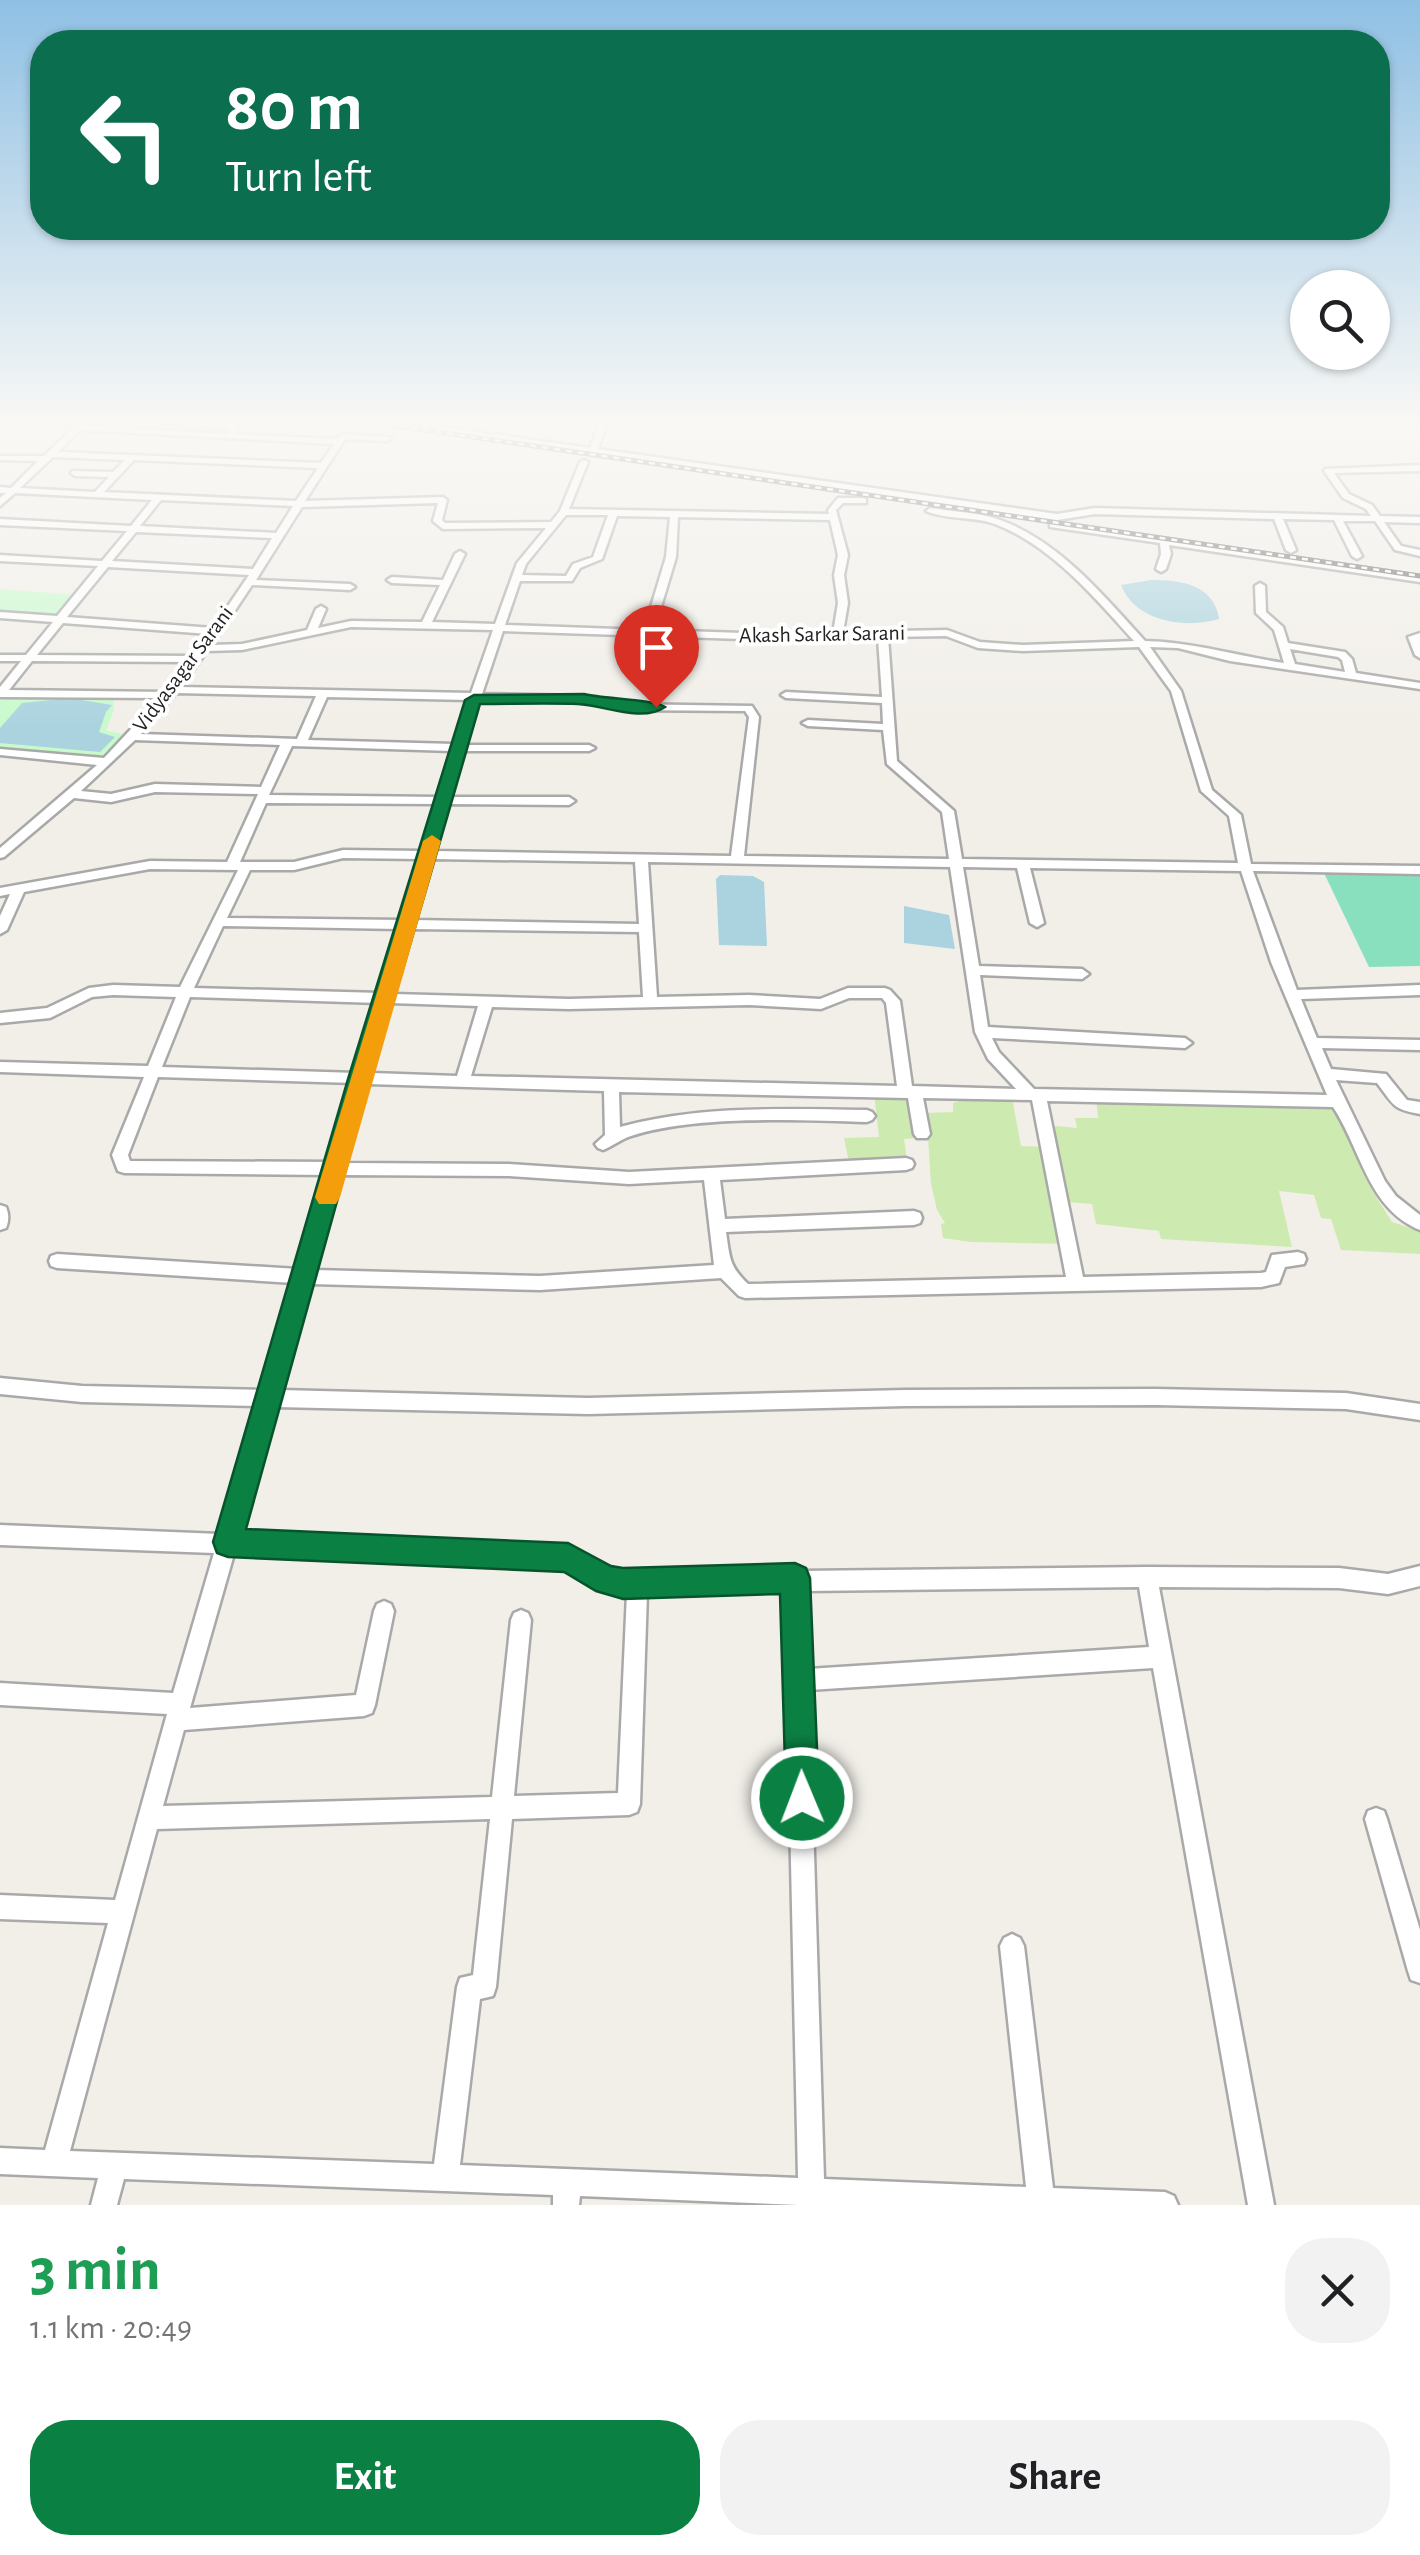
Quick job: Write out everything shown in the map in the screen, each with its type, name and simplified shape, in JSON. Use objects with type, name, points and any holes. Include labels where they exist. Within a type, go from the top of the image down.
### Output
[{"type":"street","points":[[36,524],[278,536]]},
{"type":"street","points":[[0,693],[137,524]]},
{"type":"street","name":"Vidyasagar Sarani","points":[[0,854],[118,751],[170,693],[286,524]]},
{"type":"street","points":[[440,524],[473,524]]},
{"type":"street","points":[[54,2163],[178,1712],[459,748],[516,578],[525,559],[555,524]]},
{"type":"street","points":[[516,578],[569,579],[576,566],[597,559],[610,524]]},
{"type":"street","points":[[650,631],[670,557],[673,524]]},
{"type":"street","points":[[836,524],[843,555],[839,575],[842,604],[836,636]]},
{"type":"street","points":[[1003,524],[1091,587],[1142,644],[1176,691],[1207,791],[1234,815],[1246,868],[1291,996],[1337,1101],[1348,1114],[1384,1197],[1395,1209],[1420,1223]]},
{"type":"street","points":[[1046,524],[1420,580]]},
{"type":"street","points":[[1280,524],[1291,550]]},
{"type":"street","points":[[1341,524],[1357,556]]},
{"type":"street","points":[[1381,524],[1398,548],[1420,554]]},
{"type":"street","points":[[1161,569],[1166,554],[1164,542]]},
{"type":"street","points":[[426,625],[460,554]]},
{"type":"street","points":[[0,558],[255,572]]},
{"type":"street","points":[[392,580],[446,583]]},
{"type":"street","points":[[248,582],[350,587]]},
{"type":"street","points":[[1260,586],[1262,614],[1278,629],[1291,668]]},
{"type":"street","points":[[311,633],[320,609]]},
{"type":"street","points":[[0,615],[216,631]]},
{"type":"street","name":"Akash Sarkar Sarani","points":[[204,648],[242,647],[352,624],[772,637],[947,633],[978,645],[1013,648],[1178,645],[1291,668],[1420,686]]},
{"type":"street","points":[[883,634],[886,727],[894,766],[948,811],[982,1032],[993,1055],[1034,1094],[1076,1284]]},
{"type":"street","points":[[1420,636],[1414,637],[1420,655]]},
{"type":"street","points":[[1284,646],[1341,654],[1347,659],[1352,677]]},
{"type":"street","points":[[0,658],[196,659]]},
{"type":"street","points":[[0,693],[584,699],[623,707],[748,708],[754,718],[738,859]]},
{"type":"street","points":[[786,695],[885,700]]},
{"type":"street","points":[[322,696],[264,795],[218,922],[151,1072],[120,1155],[124,1167],[509,1170],[629,1178],[906,1164]]},
{"type":"street","points":[[808,722],[886,727]]},
{"type":"street","points":[[131,738],[589,748]]},
{"type":"street","points":[[0,752],[106,762]]},
{"type":"street","points":[[70,794],[111,798],[155,788],[264,795],[569,801]]},
{"type":"street","points":[[0,892],[150,865],[294,866],[343,854],[1420,870]]},
{"type":"street","points":[[641,858],[650,1002]]},
{"type":"street","points":[[1022,864],[1037,923]]},
{"type":"street","points":[[0,930],[18,890]]},
{"type":"street","points":[[218,922],[646,928]]},
{"type":"street","points":[[973,970],[1082,974]]},
{"type":"street","points":[[1291,996],[1420,990]]},
{"type":"street","points":[[0,1018],[50,1013],[98,992],[487,1002],[821,1004],[848,993],[885,993],[893,1000],[909,1091],[922,1134]]},
{"type":"street","points":[[462,1082],[487,1002]]},
{"type":"street","points":[[982,1032],[1185,1044]]},
{"type":"street","points":[[1312,1043],[1420,1045]]},
{"type":"street","points":[[0,1067],[611,1086],[1337,1101]]},
{"type":"street","points":[[1325,1074],[1376,1076],[1390,1084],[1402,1104],[1420,1108]]},
{"type":"street","points":[[611,1086],[608,1140],[730,1116],[867,1116]]},
{"type":"street","points":[[711,1172],[726,1271],[746,1290],[762,1293],[1261,1280],[1273,1278],[1278,1260],[1298,1259]]},
{"type":"street","points":[[0,1212],[0,1224]]},
{"type":"street","points":[[718,1226],[914,1218]]},
{"type":"street","points":[[57,1262],[305,1277],[540,1283],[726,1271]]},
{"type":"street","points":[[2,1392],[588,1406],[1156,1397],[1346,1402],[1420,1412]]},
{"type":"street","points":[[0,1535],[568,1558],[606,1581],[637,1583],[795,1578],[1338,1578],[1388,1584],[1420,1577]]},
{"type":"street","points":[[795,1578],[812,2199]]},
{"type":"street","points":[[1146,1578],[1260,2205]]},
{"type":"street","points":[[148,1818],[628,1804],[637,1583]]},
{"type":"street","points":[[0,1694],[178,1712],[364,1705],[384,1611]]},
{"type":"street","points":[[445,2178],[469,1987],[484,1988],[521,1620]]},
{"type":"street","points":[[800,1680],[1161,1657]]},
{"type":"street","points":[[1376,1819],[1420,1971]]},
{"type":"street","points":[[0,1907],[122,1912]]},
{"type":"street","points":[[1012,1946],[1041,2201]]},
{"type":"street","points":[[0,2160],[445,2178],[567,2194],[1165,2205]]},
{"type":"street","points":[[104,2205],[115,2165]]},
{"type":"green space","points":[[0,589],[75,595],[54,616],[0,612]]},
{"type":"green space","points":[[114,694],[114,709],[106,731],[125,734],[100,757],[0,749],[0,701],[5,696]]},
{"type":"green space","points":[[1324,873],[1420,873],[1420,966],[1369,967]]},
{"type":"green space","points":[[874,1094],[921,1094],[926,1113],[953,1112],[953,1103],[960,1101],[958,1094],[1012,1098],[1021,1146],[1047,1147],[1043,1130],[1056,1126],[1077,1128],[1075,1118],[1098,1118],[1096,1099],[1333,1104],[1373,1192],[1392,1222],[1420,1231],[1420,1254],[1341,1250],[1331,1219],[1321,1218],[1314,1195],[1279,1191],[1292,1247],[1161,1239],[1159,1231],[1096,1224],[1092,1204],[1066,1202],[1069,1222],[1077,1232],[1072,1234],[1071,1244],[943,1238],[941,1224],[945,1223],[937,1210],[931,1184],[928,1137],[904,1139],[907,1160],[849,1162],[844,1138],[879,1137]]},
{"type":"water","points":[[1151,580],[1184,583],[1203,591],[1216,607],[1219,619],[1192,623],[1149,615],[1128,597],[1121,585]]},
{"type":"water","points":[[70,698],[112,705],[99,732],[115,737],[100,752],[0,743],[0,728],[22,703]]},
{"type":"water","points":[[720,875],[753,876],[764,882],[767,946],[719,945],[716,879]]},
{"type":"water","points":[[904,906],[949,915],[955,949],[904,943]]},
{"type":"railway","points":[[1065,524],[1420,576]]},
{"type":"slow traffic","points":[[328,1197],[432,841]]},
{"type":"route","points":[[656,707],[612,706],[584,699],[474,700],[360,1079],[228,1542],[568,1558],[606,1581],[623,1584],[795,1578],[802,1798]]}]
